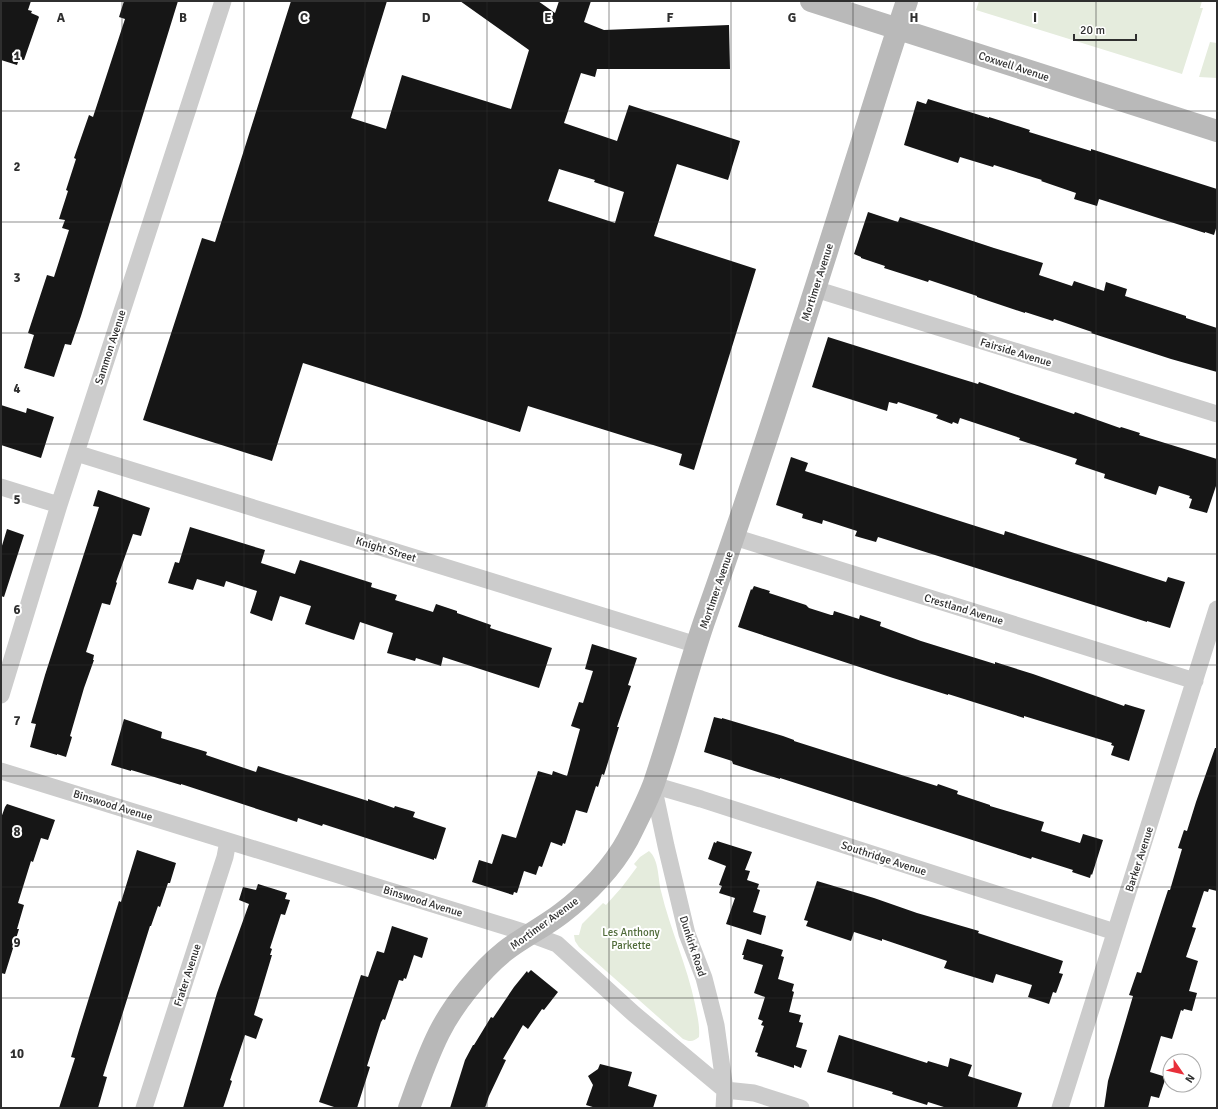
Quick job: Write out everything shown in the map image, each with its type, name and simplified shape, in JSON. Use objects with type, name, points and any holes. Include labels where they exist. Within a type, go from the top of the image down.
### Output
[{"type":"street","name":"Sammon Avenue","points":[[1,695],[76,453],[224,1]]},
{"type":"street","name":"Coxwell Avenue","points":[[811,1],[1217,131]]},
{"type":"street","name":"Mortimer Avenue","points":[[409,1108],[423,1069],[440,1030],[462,998],[486,968],[505,951],[560,914],[577,900],[611,864],[626,842],[653,786],[696,644],[734,537],[907,1]]},
{"type":"street","name":"Fairside Avenue","points":[[815,289],[1217,414]]},
{"type":"street","name":"Knight Street","points":[[76,453],[696,644]]},
{"type":"street","points":[[1,487],[59,506]]},
{"type":"street","name":"Crestland Avenue","points":[[734,537],[1195,682]]},
{"type":"street","name":"Barker Avenue","points":[[1060,1108],[1217,609]]},
{"type":"street","name":"Binswood Avenue","points":[[1,771],[530,934],[557,944],[634,1014],[725,1090]]},
{"type":"street","name":"Southridge Avenue","points":[[653,786],[701,799],[1115,932]]},
{"type":"street","name":"Dunkirk Road","points":[[653,786],[687,934],[704,978],[716,1025],[725,1090],[724,1108]]},
{"type":"street","name":"Frater Avenue","points":[[144,1108],[225,857],[228,841]]},
{"type":"street","points":[[725,1090],[754,1093],[801,1108]]},
{"type":"green space","points":[[979,1],[1202,1],[1200,8],[1203,8],[1182,74],[976,10]]},
{"type":"green space","points":[[1210,42],[1217,43],[1217,78],[1199,77]]},
{"type":"green space","name":"Les Anthony Parkette","points":[[649,851],[655,859],[661,891],[692,990],[699,1024],[699,1037],[693,1041],[683,1039],[579,947],[575,941],[574,935],[579,935],[582,924],[603,903],[606,905],[637,867],[634,864],[640,857]]},
{"type":"building","points":[[1,1],[31,1],[28,10],[32,11],[31,13],[39,17],[24,60],[19,59],[17,65],[1,60]]},
{"type":"building","points":[[124,1],[178,1],[81,316],[71,345],[65,344],[54,377],[24,368],[34,335],[28,333],[47,275],[54,277],[69,230],[62,228],[65,220],[59,219],[76,159],[74,158],[89,115],[93,117],[125,19],[119,17]]},
{"type":"building","points":[[291,1],[387,1],[351,118],[386,129],[402,75],[511,109],[529,50],[460,1],[538,1],[555,13],[559,1],[591,1],[584,22],[604,30],[729,25],[730,69],[597,69],[595,77],[581,73],[564,123],[617,141],[629,105],[740,141],[728,180],[677,164],[654,236],[756,269],[694,470],[679,465],[682,454],[528,406],[520,432],[303,363],[272,461],[143,420],[202,238],[215,242]],"holes":[[[559,169],[595,180],[594,182],[624,192],[615,223],[548,201]]]},
{"type":"building","points":[[928,99],[1030,130],[1029,132],[1091,151],[1091,149],[1217,189],[1217,225],[1214,235],[1099,199],[1097,206],[1074,199],[1076,193],[1041,181],[1042,180],[994,165],[993,167],[960,157],[958,163],[904,145],[917,101],[926,104]]},
{"type":"building","points":[[868,212],[898,222],[900,217],[1043,263],[1039,275],[1072,286],[1074,281],[1104,291],[1106,282],[1127,289],[1125,296],[1217,328],[1217,372],[1091,333],[1092,332],[1054,319],[1053,321],[1025,313],[929,280],[928,282],[884,268],[885,266],[861,258],[854,254]]},
{"type":"building","points":[[828,337],[978,384],[979,382],[1074,414],[1075,412],[1120,428],[1121,427],[1140,433],[1139,435],[1217,459],[1217,483],[1207,513],[1189,508],[1192,499],[1189,498],[1190,496],[1159,486],[1156,495],[1104,478],[1105,474],[1075,464],[1077,459],[1019,440],[1020,438],[960,418],[958,424],[953,422],[952,424],[936,418],[938,415],[898,402],[897,404],[889,402],[887,411],[812,387]]},
{"type":"building","points":[[1,405],[26,413],[27,408],[54,417],[41,458],[1,445]]},
{"type":"building","points":[[791,457],[808,463],[805,471],[944,516],[1004,535],[1005,531],[1166,582],[1168,577],[1185,582],[1170,628],[878,537],[876,542],[855,536],[857,531],[823,520],[822,524],[802,518],[803,514],[776,505]]},
{"type":"building","points":[[98,490],[150,508],[141,536],[133,534],[116,582],[117,583],[110,605],[102,603],[86,652],[94,655],[94,660],[70,736],[72,737],[66,757],[30,747],[36,724],[31,723],[99,507],[93,506]]},
{"type":"building","points":[[190,527],[265,550],[261,563],[295,574],[300,560],[372,583],[371,587],[397,595],[395,600],[433,612],[436,604],[491,625],[490,628],[552,648],[539,688],[443,657],[441,666],[416,658],[415,661],[387,653],[393,633],[360,622],[354,640],[305,624],[311,606],[280,596],[272,621],[250,613],[257,591],[226,581],[224,587],[197,579],[193,590],[168,583],[175,562],[179,563]]},
{"type":"building","points":[[7,529],[24,535],[4,597],[1,596],[1,549]]},
{"type":"building","points":[[754,586],[770,591],[769,593],[831,615],[833,615],[834,611],[859,619],[860,615],[881,622],[880,626],[921,641],[1033,674],[1124,706],[1125,704],[1145,710],[1129,761],[1111,755],[1114,746],[1111,745],[1112,743],[893,678],[738,627],[751,589],[752,590]]},
{"type":"building","points":[[592,644],[637,658],[628,685],[631,686],[617,727],[619,727],[604,775],[602,774],[598,787],[596,786],[587,813],[576,810],[565,844],[563,843],[562,846],[551,842],[542,867],[539,866],[536,875],[524,871],[517,893],[514,892],[513,895],[472,882],[479,860],[492,864],[502,834],[516,838],[538,771],[552,775],[553,771],[567,776],[580,729],[571,726],[579,702],[583,703],[593,671],[585,669]]},
{"type":"building","points":[[714,717],[783,736],[794,741],[937,786],[938,784],[958,791],[957,794],[990,806],[1044,822],[1041,831],[1080,843],[1083,834],[1103,840],[1092,875],[1091,874],[1090,878],[1072,872],[1073,870],[1032,857],[1031,859],[733,764],[732,761],[704,752]]},
{"type":"building","points":[[124,719],[162,732],[161,738],[207,752],[206,755],[256,772],[258,766],[368,801],[368,799],[394,808],[395,806],[415,812],[413,817],[446,828],[436,859],[434,858],[434,860],[323,824],[322,826],[298,818],[297,822],[181,784],[111,765]]},
{"type":"building","points":[[1215,748],[1217,748],[1217,891],[1209,889],[1208,892],[1204,891],[1192,927],[1196,928],[1186,957],[1198,961],[1189,991],[1197,993],[1192,1011],[1184,1009],[1183,1011],[1181,1010],[1172,1039],[1161,1036],[1150,1072],[1162,1076],[1162,1089],[1159,1098],[1151,1096],[1148,1108],[1104,1108],[1108,1081],[1133,996],[1129,995],[1137,972],[1141,973],[1168,890],[1170,890],[1182,849],[1178,848],[1184,830],[1187,831]]},
{"type":"building","points":[[7,804],[55,820],[48,840],[41,838],[33,862],[31,861],[18,903],[24,905],[17,929],[19,929],[5,974],[1,973],[1,818]]},
{"type":"building","points":[[717,841],[752,852],[745,870],[750,871],[747,880],[759,884],[757,889],[760,890],[753,912],[766,916],[761,935],[726,924],[735,898],[719,893],[722,886],[719,885],[726,866],[708,859],[714,842],[716,843]]},
{"type":"building","points":[[137,850],[176,863],[170,883],[168,883],[160,907],[158,906],[150,926],[103,1076],[107,1077],[98,1108],[59,1108],[75,1058],[71,1057],[79,1030],[119,901],[121,902]]},
{"type":"building","points":[[817,881],[979,931],[978,933],[1063,961],[1059,973],[1063,974],[1056,993],[1053,992],[1049,1004],[1028,997],[1032,985],[996,974],[993,983],[944,968],[947,961],[882,939],[882,941],[854,932],[851,941],[806,926],[808,921],[804,920]]},
{"type":"building","points":[[258,884],[287,893],[285,899],[290,900],[285,915],[281,914],[270,948],[272,949],[270,955],[272,955],[254,1015],[263,1019],[256,1039],[245,1035],[230,1080],[232,1081],[223,1108],[183,1108],[217,993],[249,904],[239,900],[243,887],[256,890]]},
{"type":"building","points":[[392,926],[428,938],[422,958],[414,955],[406,979],[404,978],[403,981],[399,980],[385,1020],[383,1019],[381,1022],[367,1066],[370,1067],[357,1108],[337,1108],[319,1102],[361,975],[368,977],[377,951],[384,953]]},
{"type":"building","points":[[747,939],[783,950],[781,956],[784,957],[778,979],[794,984],[792,991],[794,992],[789,1012],[801,1015],[799,1022],[803,1023],[796,1047],[807,1050],[801,1068],[794,1065],[794,1068],[757,1056],[758,1053],[755,1052],[764,1026],[761,1025],[763,1021],[758,1019],[765,997],[754,993],[763,965],[743,959],[744,955],[742,955]]},
{"type":"building","points":[[531,970],[558,992],[544,1010],[542,1009],[528,1029],[523,1025],[503,1059],[506,1060],[485,1108],[450,1108],[465,1060],[473,1045],[491,1017],[493,1018],[514,987],[527,971],[528,973]]},
{"type":"building","points":[[839,1035],[927,1063],[928,1061],[948,1067],[950,1058],[972,1065],[968,1076],[1022,1093],[1017,1108],[947,1108],[928,1102],[927,1105],[892,1094],[893,1092],[827,1072]]},
{"type":"building","points":[[600,1064],[632,1072],[628,1086],[657,1095],[653,1108],[596,1108],[586,1105],[593,1085],[588,1076],[598,1069]]}]
